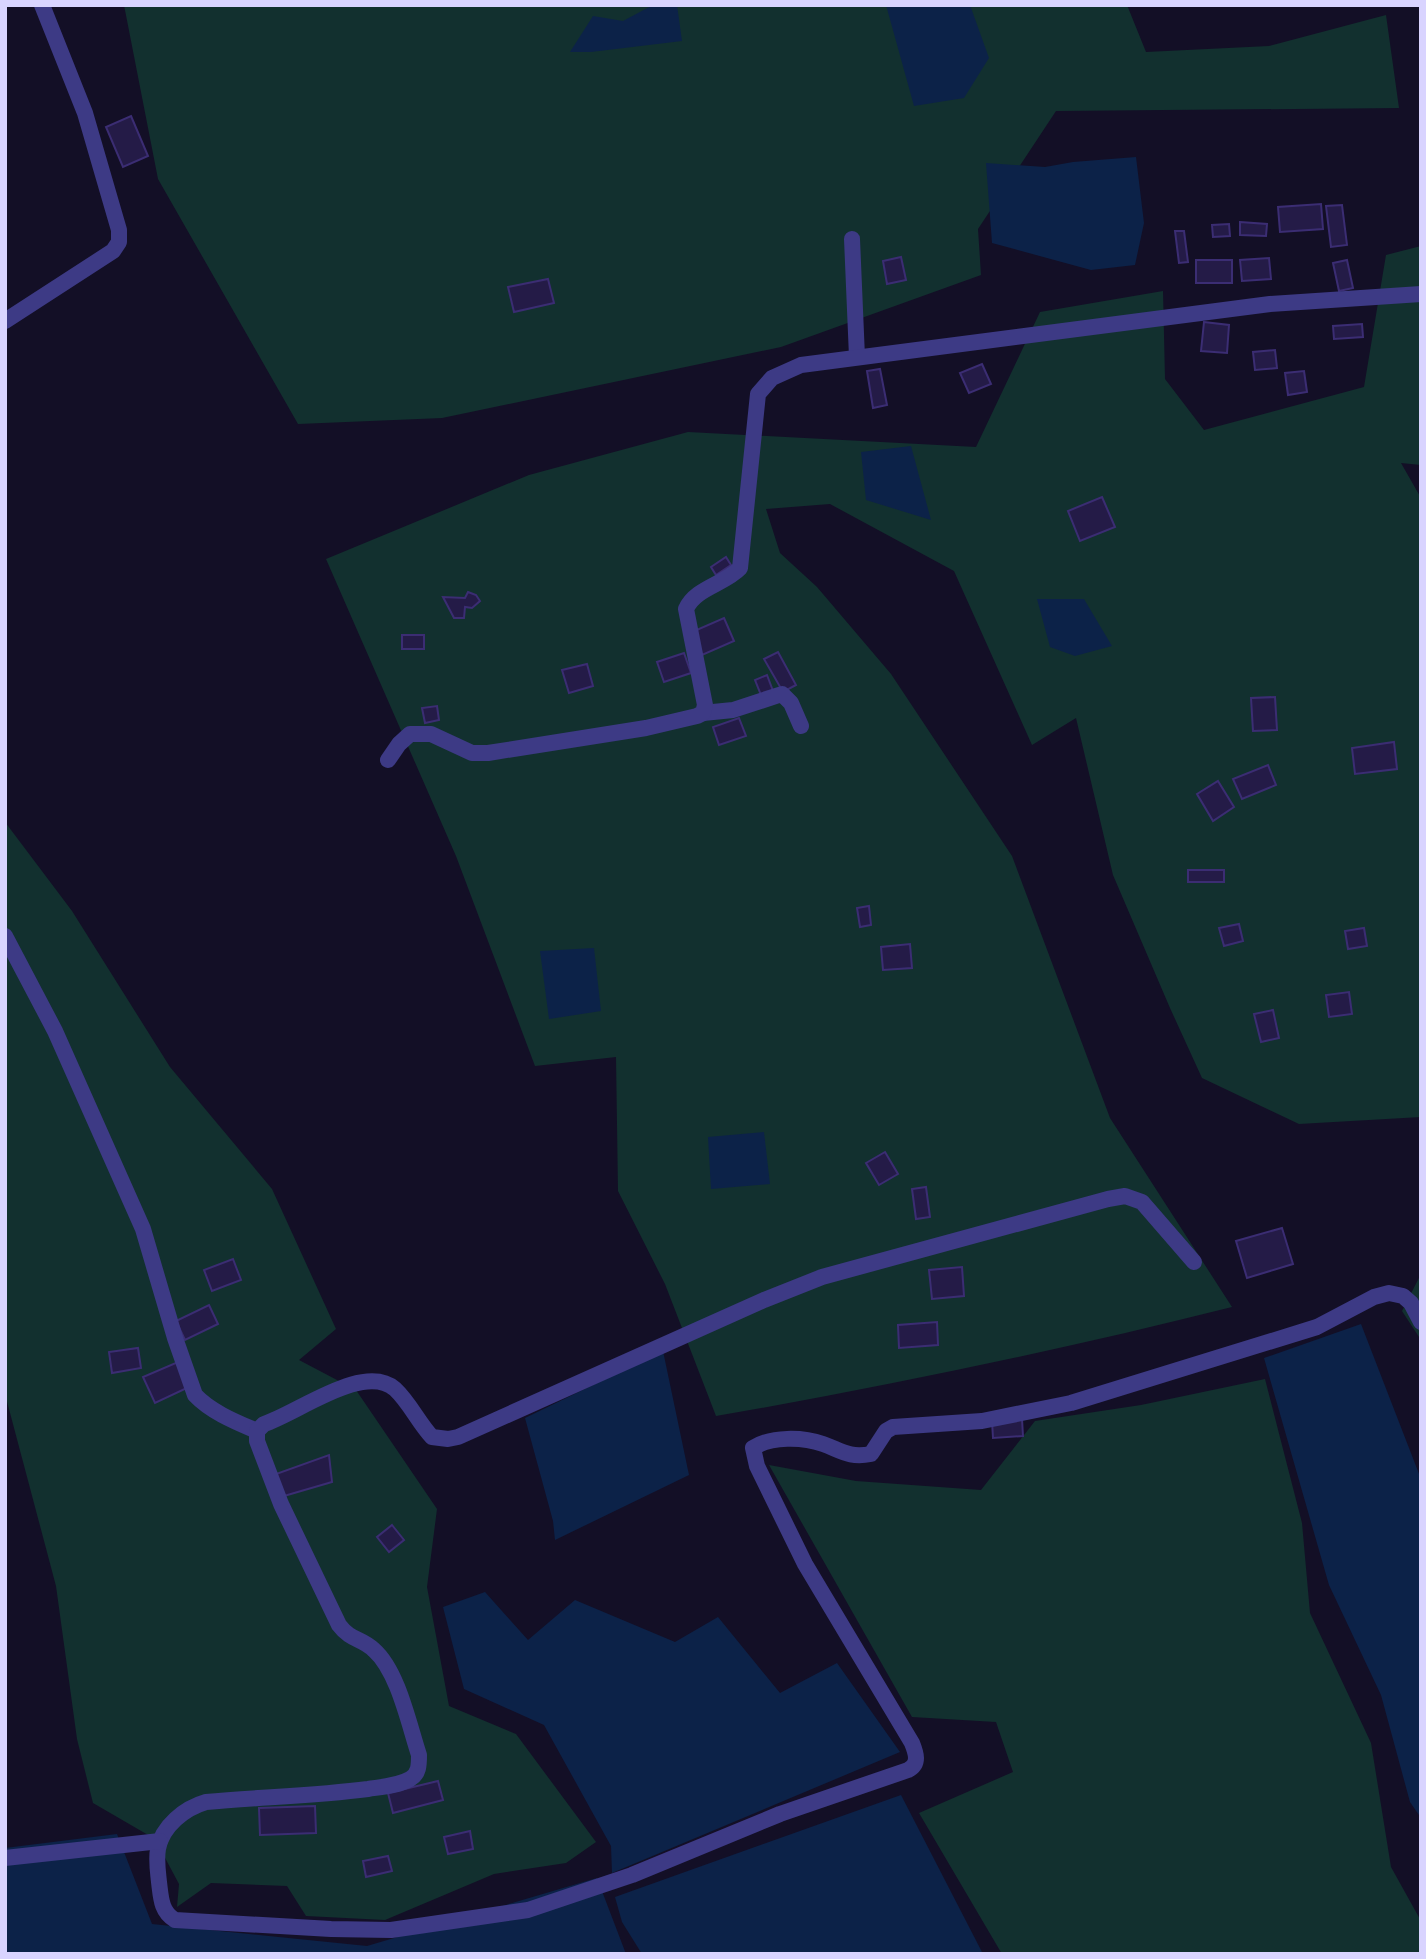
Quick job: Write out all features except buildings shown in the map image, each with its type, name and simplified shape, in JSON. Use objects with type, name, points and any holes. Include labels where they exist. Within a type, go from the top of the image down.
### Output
[{"type":"street","points":[[5,321],[113,251],[119,242],[119,230],[92,135],[42,5]]},
{"type":"street","points":[[852,239],[857,357]]},
{"type":"street","points":[[704,713],[705,705],[686,609],[690,599],[734,575],[740,568],[758,394],[772,378],[801,365],[857,357],[1270,304],[1421,294]]},
{"type":"street","points":[[388,760],[410,734],[431,734],[472,753],[488,753],[646,728],[704,713],[733,710],[782,695],[791,703],[801,726]]},
{"type":"street","points":[[5,936],[55,1031],[143,1229],[195,1395],[227,1417],[257,1431]]},
{"type":"street","points":[[1194,1262],[1142,1202],[1125,1196],[822,1277],[764,1300],[458,1437],[432,1437],[404,1399],[387,1383],[377,1380],[351,1383],[264,1424],[257,1431],[258,1445],[281,1504],[339,1625],[350,1638],[373,1648],[384,1661],[419,1755],[418,1768],[411,1779],[390,1785],[337,1793],[194,1805],[166,1830],[160,1841],[158,1861],[164,1910],[176,1920],[391,1930],[528,1910],[632,1875],[780,1814],[908,1770],[916,1763],[912,1743],[805,1564],[757,1466],[753,1448],[778,1439],[799,1440],[823,1444],[848,1455],[871,1454],[886,1431],[893,1427],[982,1421],[1071,1404],[1317,1327],[1374,1297],[1389,1293],[1403,1296],[1411,1303],[1421,1322]]},
{"type":"street","points":[[5,1858],[160,1841]]},
{"type":"green space","points":[[124,5],[1127,5],[1146,52],[1269,46],[1386,15],[1399,108],[1056,111],[978,229],[981,275],[781,347],[442,418],[298,424],[158,179]]},
{"type":"green space","points":[[1421,246],[1421,465],[1401,463],[1421,498],[1421,1117],[1299,1124],[1202,1078],[1113,875],[1076,718],[1032,745],[954,571],[830,504],[766,509],[780,553],[817,587],[891,674],[1012,856],[1110,1118],[1232,1307],[975,1366],[716,1416],[665,1284],[618,1191],[616,1057],[535,1066],[456,856],[326,559],[529,475],[688,432],[976,447],[1040,312],[1163,291],[1165,379],[1204,430],[1364,387],[1386,255]]},
{"type":"green space","points":[[5,822],[72,911],[170,1067],[272,1189],[336,1329],[299,1360],[356,1390],[437,1509],[427,1587],[449,1706],[516,1734],[596,1842],[566,1863],[494,1874],[385,1920],[306,1916],[287,1886],[211,1883],[177,1907],[179,1884],[155,1839],[93,1803],[77,1739],[56,1586],[5,1394]]},
{"type":"green space","points":[[1421,1274],[1421,1340],[1402,1311]]},
{"type":"green space","points":[[1265,1379],[1302,1523],[1310,1613],[1371,1743],[1391,1867],[1421,1921],[1421,1954],[1002,1954],[919,1813],[1013,1772],[996,1722],[912,1717],[769,1465],[856,1481],[981,1490],[1035,1421],[1141,1405]]},
{"type":"water","points":[[653,5],[677,5],[682,41],[570,52],[593,16],[623,21]]},
{"type":"water","points":[[886,5],[970,5],[989,58],[964,98],[914,106]]},
{"type":"water","points":[[1136,157],[1144,223],[1135,265],[1091,270],[992,243],[986,163],[1045,167]]},
{"type":"water","points":[[911,446],[931,520],[866,500],[861,452]]},
{"type":"water","points":[[1037,599],[1084,599],[1112,646],[1075,656],[1050,647]]},
{"type":"water","points":[[594,948],[601,1011],[549,1019],[540,951]]},
{"type":"water","points":[[764,1132],[770,1184],[711,1189],[708,1137]]},
{"type":"water","points":[[1361,1324],[1421,1479],[1421,1818],[1410,1802],[1381,1695],[1329,1585],[1264,1358]]},
{"type":"water","points":[[663,1351],[689,1475],[555,1540],[553,1521],[525,1418]]},
{"type":"water","points":[[485,1592],[528,1640],[575,1600],[675,1642],[718,1617],[780,1693],[837,1663],[900,1752],[612,1873],[611,1846],[544,1725],[464,1689],[443,1607]]},
{"type":"water","points":[[901,1795],[983,1954],[642,1954],[622,1922],[615,1897]]},
{"type":"water","points":[[117,1834],[152,1924],[367,1946],[597,1878],[626,1954],[5,1954],[5,1848]]}]
